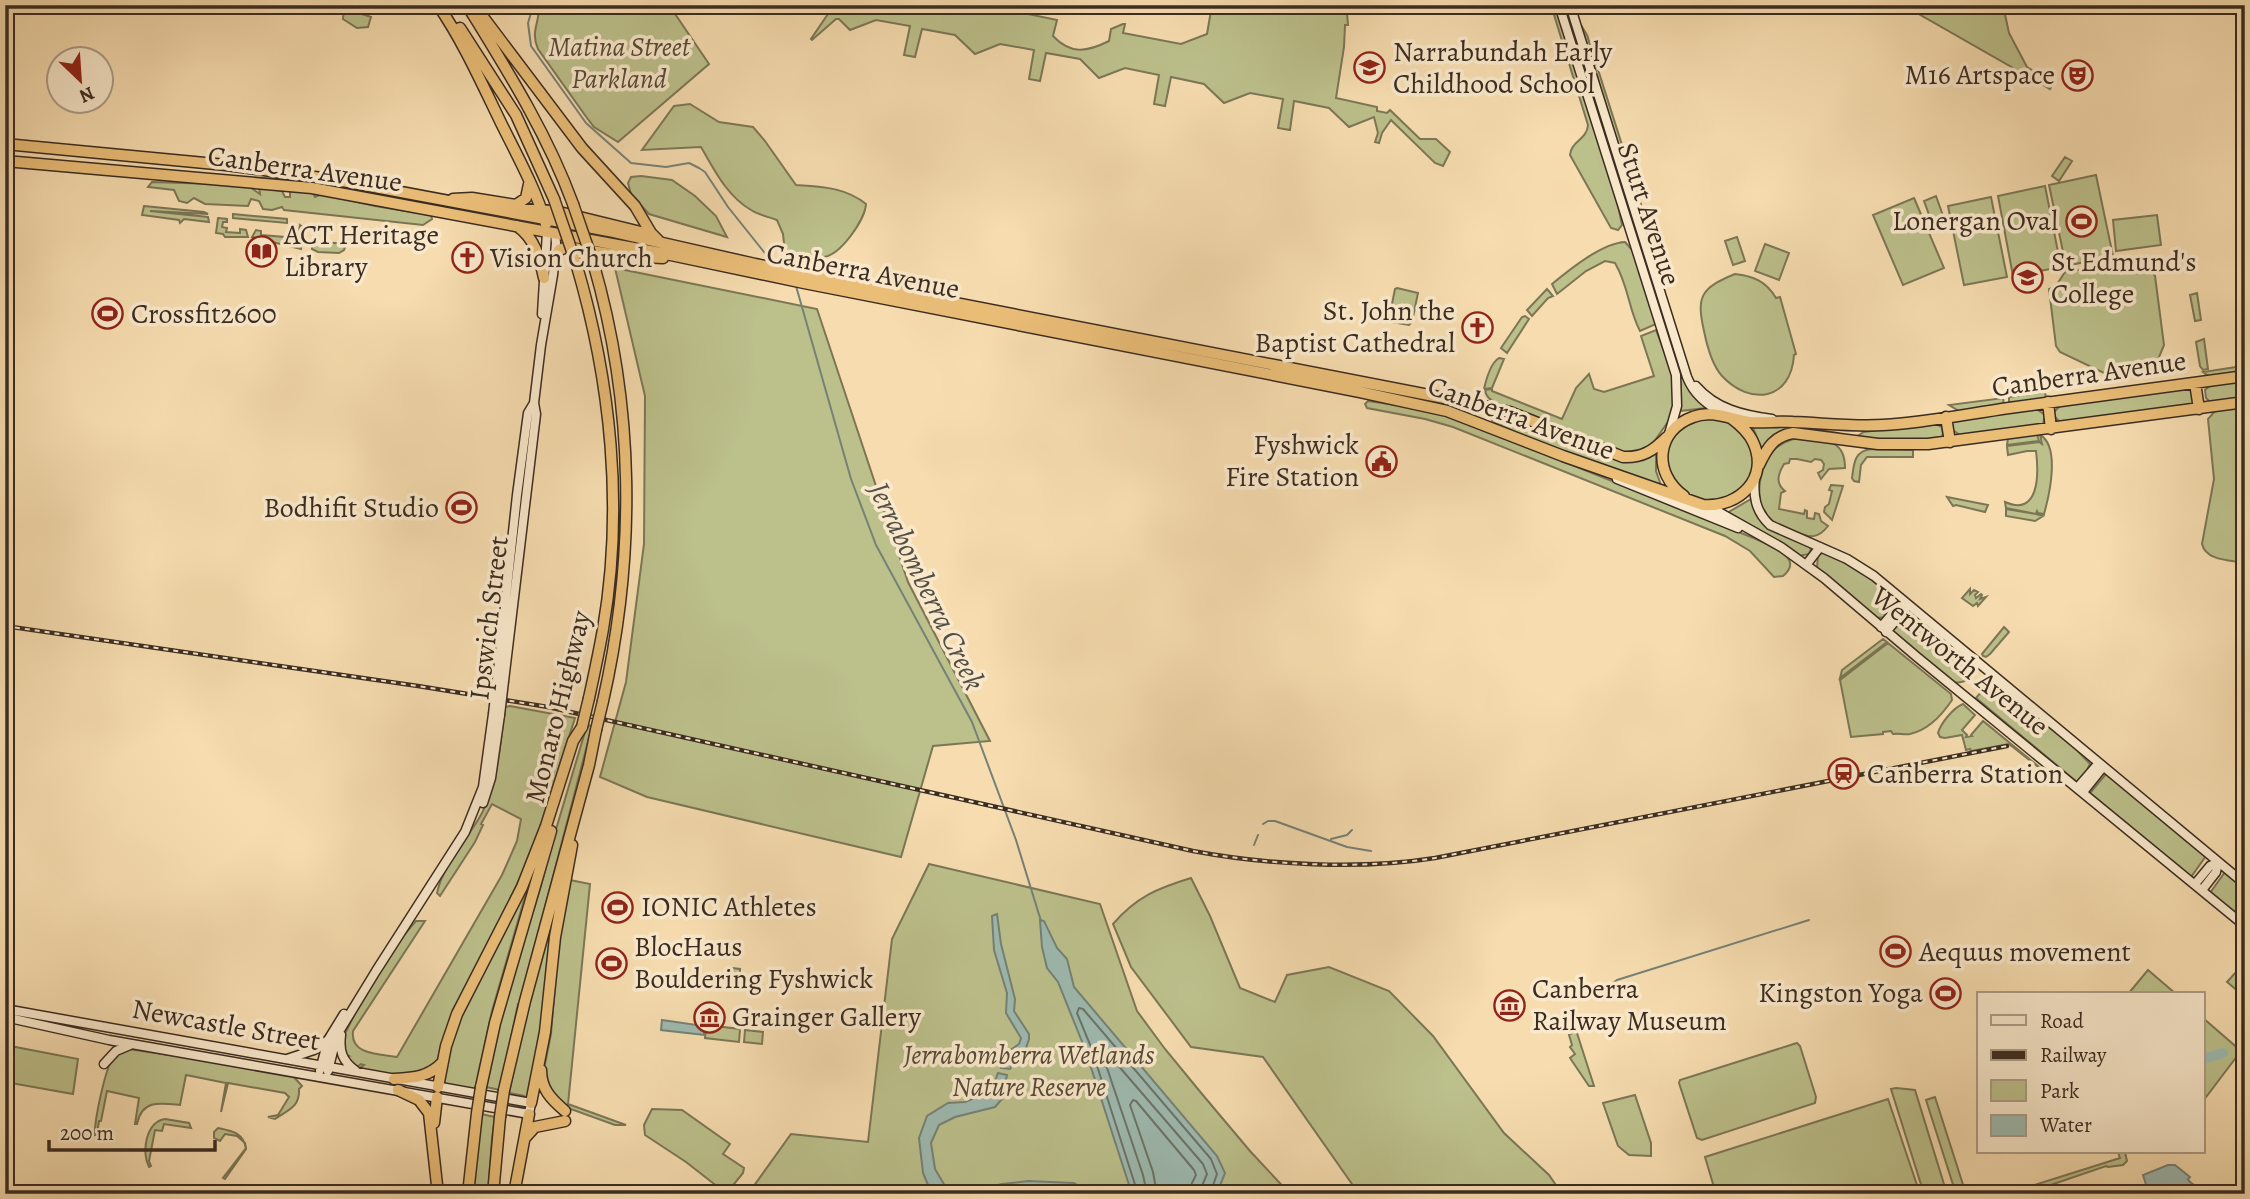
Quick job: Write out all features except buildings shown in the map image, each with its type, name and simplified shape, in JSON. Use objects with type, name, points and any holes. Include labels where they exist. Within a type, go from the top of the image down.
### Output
[{"type":"highway","points":[[439,5],[456,30],[552,231]]},
{"type":"highway","name":"Monaro Highway","points":[[446,5],[516,115],[554,199],[593,325],[611,449],[611,558],[604,628],[582,727],[488,1050],[477,1113],[468,1194]]},
{"type":"highway","name":"Monaro Highway","points":[[467,5],[530,108],[573,204],[593,262],[611,334],[626,454],[625,563],[616,640],[589,765],[525,1001],[504,1090],[493,1194]]},
{"type":"highway","points":[[474,5],[582,148],[635,206],[653,236]]},
{"type":"highway","name":"Canberra Avenue","points":[[5,144],[296,173],[439,200],[543,215],[587,218],[667,244],[754,264],[1495,408],[1623,457],[1645,454],[1680,424],[1696,416],[1710,414],[1750,422],[1880,426],[2245,376]]},
{"type":"highway","points":[[88,152],[100,157],[107,169]]},
{"type":"highway","points":[[107,169],[116,158],[124,155]]},
{"type":"highway","name":"Canberra Avenue","points":[[5,161],[312,188],[552,231],[1228,365],[1447,411],[1563,456],[1697,503],[1715,505],[1733,500],[1747,489],[1769,446],[1785,435],[1803,433],[1900,445],[1950,442],[2245,402]]},
{"type":"highway","points":[[279,185],[293,179],[296,173]]},
{"type":"highway","points":[[296,173],[299,181],[312,188]]},
{"type":"highway","points":[[439,200],[468,198],[516,205],[526,198],[529,184]]},
{"type":"highway","points":[[614,254],[629,247],[636,234],[634,214],[626,196]]},
{"type":"highway","points":[[517,226],[527,234],[535,248],[544,278]]},
{"type":"highway","name":"Canberra Avenue","points":[[552,231],[636,234]]},
{"type":"highway","points":[[636,234],[653,236],[667,244]]},
{"type":"highway","points":[[555,258],[559,250],[567,247],[614,254],[684,258]]},
{"type":"highway","points":[[2199,382],[2202,408]]},
{"type":"highway","points":[[2048,402],[2051,429]]},
{"type":"highway","points":[[1447,411],[1475,404],[1480,414],[1503,432]]},
{"type":"highway","points":[[1489,422],[1488,414],[1495,408]]},
{"type":"highway","points":[[1728,417],[1745,431],[1753,442],[1757,456],[1756,472]]},
{"type":"highway","points":[[1946,417],[1950,442]]},
{"type":"highway","points":[[1807,423],[1838,430],[1849,440],[1861,429],[1880,426]]},
{"type":"highway","points":[[1668,437],[1662,458],[1666,477],[1676,490],[1697,503]]},
{"type":"highway","points":[[433,1134],[443,1062],[457,1014],[525,880],[546,826],[573,741],[582,727]]},
{"type":"highway","points":[[514,1194],[543,1045],[555,937],[576,824],[575,817]]},
{"type":"highway","points":[[524,1138],[535,1127],[565,1116],[543,1085],[543,1045]]},
{"type":"highway","points":[[394,1079],[425,1075],[443,1062]]},
{"type":"highway","points":[[398,1090],[415,1097],[425,1106],[431,1118],[438,1194]]},
{"type":"main road","name":"Sturt Avenue","points":[[1559,5],[1676,375],[1677,406],[1668,437]]},
{"type":"main road","name":"Sturt Avenue","points":[[1570,5],[1684,369],[1695,392],[1728,417]]},
{"type":"main road","name":"Ipswich Street","points":[[465,832],[485,781],[496,715],[526,426],[528,413],[534,402],[555,258],[552,231]]},
{"type":"main road","name":"Ipswich Street","points":[[541,345],[544,278],[552,231]]},
{"type":"main road","points":[[1684,369],[1699,390],[1723,406],[1745,415],[1793,422]]},
{"type":"main road","points":[[1563,456],[1754,534]]},
{"type":"main road","name":"Wentworth Avenue","points":[[1756,472],[1755,500],[1764,519],[1778,530],[1847,559],[1863,569],[2245,884]]},
{"type":"main road","name":"Wentworth Avenue","points":[[1697,503],[1717,511],[1780,547],[1824,578],[2245,926]]},
{"type":"main road","points":[[1806,565],[1820,547]]},
{"type":"main road","points":[[1884,629],[1906,604]]},
{"type":"main road","name":"Ipswich Street","points":[[325,1066],[342,1028],[376,971],[477,815],[487,794],[493,770],[496,715]]},
{"type":"main road","points":[[2080,790],[2101,765]]},
{"type":"main road","points":[[477,804],[487,794]]},
{"type":"main road","points":[[2198,887],[2216,872],[2218,862]]},
{"type":"main road","name":"Ipswich Street","points":[[324,1077],[328,1040],[355,997],[376,971]]},
{"type":"main road","name":"Newcastle Street","points":[[5,1009],[358,1072],[438,1092]]},
{"type":"main road","name":"Newcastle Street","points":[[5,1017],[133,1044],[398,1090],[438,1092]]},
{"type":"main road","points":[[342,1028],[342,1055],[346,1063],[358,1072]]},
{"type":"main road","points":[[284,1060],[313,1050],[328,1040]]},
{"type":"main road","points":[[104,1064],[117,1050],[133,1044]]},
{"type":"main road","points":[[438,1092],[530,1108]]},
{"type":"green space","name":"Matina Street Parkland","points":[[539,5],[669,5],[709,64],[618,142],[594,127],[538,49],[535,32]]},
{"type":"green space","points":[[803,5],[982,5],[1011,11],[1012,5],[1024,5],[1023,13],[1057,20],[1053,36],[1066,46],[1079,50],[1094,48],[1109,41],[1111,29],[1123,24],[1123,33],[1181,44],[1207,34],[1212,5],[1344,5],[1348,25],[1345,25],[1336,98],[1377,107],[1377,111],[1387,113],[1390,110],[1420,139],[1436,139],[1450,152],[1443,166],[1435,163],[1391,120],[1379,143],[1375,142],[1378,133],[1374,117],[1349,127],[1329,108],[1294,101],[1290,130],[1278,128],[1283,99],[1250,93],[1224,103],[1204,84],[1171,77],[1165,106],[1154,104],[1159,75],[1125,68],[1099,78],[1080,59],[1046,53],[1040,81],[1029,79],[1034,50],[1000,44],[975,54],[955,35],[922,29],[915,57],[904,55],[910,26],[876,20],[850,30],[836,19],[812,40],[830,11]]},
{"type":"green space","points":[[1551,5],[1556,5],[1617,200],[1622,225],[1618,230],[1611,228],[1570,155],[1588,125]]},
{"type":"green space","points":[[1903,5],[2003,5],[2009,33],[2027,67],[2053,83],[2050,89]]},
{"type":"green space","points":[[344,8],[371,17],[368,27],[357,28],[343,19]]},
{"type":"green space","points":[[1581,25],[1587,35],[1644,220],[1639,212]]},
{"type":"green space","points":[[1584,62],[1614,156],[1621,186],[1590,92]]},
{"type":"green space","points":[[690,104],[719,122],[753,127],[796,185],[841,191],[866,204],[861,219],[844,244],[837,251],[823,257],[785,253],[783,234],[777,220],[754,212],[735,198],[701,147],[642,150],[674,106]]},
{"type":"green space","points":[[2065,157],[2072,161],[2059,181],[2052,176]]},
{"type":"green space","name":"Lonergan Oval","points":[[2096,175],[2113,256],[2066,266],[2049,185]]},
{"type":"green space","points":[[631,177],[672,180],[695,196],[716,216],[727,237],[649,214],[631,194],[628,183]]},
{"type":"green space","points":[[152,182],[247,185],[260,194],[259,187],[282,191],[285,197],[290,197],[290,191],[312,191],[315,197],[322,194],[431,215],[432,219],[423,225],[284,210],[282,207],[272,210],[263,209],[259,201],[251,199],[248,206],[205,204],[194,198],[187,203],[179,201],[174,190],[148,187]]},
{"type":"green space","points":[[2045,186],[2061,267],[2013,276],[1998,196]]},
{"type":"green space","points":[[1936,196],[1946,224],[1934,228],[1924,201]]},
{"type":"green space","points":[[1991,197],[2007,277],[1964,285],[1948,206]]},
{"type":"green space","points":[[1914,198],[1944,268],[1903,285],[1873,215]]},
{"type":"green space","points":[[144,206],[204,212],[208,214],[150,211],[208,217],[209,222],[184,219],[180,223],[179,220],[142,215]]},
{"type":"green space","points":[[233,214],[287,219],[287,223],[233,218]]},
{"type":"green space","points":[[2157,215],[2161,245],[2116,251],[2113,220]]},
{"type":"green space","points":[[218,218],[227,219],[222,227],[227,228],[226,232],[240,233],[240,229],[246,230],[248,237],[225,237],[216,233]]},
{"type":"green space","points":[[300,225],[303,227],[301,249],[252,237],[256,230],[261,231],[261,235],[298,238]]},
{"type":"green space","points":[[1737,237],[1745,261],[1733,265],[1725,241]]},
{"type":"green space","points":[[311,241],[346,244],[344,250],[339,253],[318,252],[312,249]]},
{"type":"green space","points":[[1625,242],[1633,251],[1656,324],[1640,331],[1615,263],[1605,261],[1586,271],[1557,294],[1552,284],[1596,252]]},
{"type":"green space","points":[[1765,244],[1789,253],[1779,280],[1755,271]]},
{"type":"green space","points":[[2136,261],[2145,262],[2155,276],[2164,345],[2157,362],[2145,369],[2104,373],[2060,352],[2056,346],[2049,289],[2056,286],[2065,272]]},
{"type":"green space","points":[[615,268],[817,309],[908,582],[990,741],[933,746],[901,857],[647,797],[600,777],[626,682],[644,544],[645,396]]},
{"type":"green space","points":[[1735,274],[1758,280],[1768,287],[1776,298],[1780,297],[1796,354],[1785,382],[1777,390],[1767,394],[1756,395],[1733,386],[1719,372],[1707,343],[1701,301],[1708,289]]},
{"type":"green space","points":[[1397,288],[1418,293],[1409,325],[1389,319]]},
{"type":"green space","points":[[1547,289],[1553,296],[1532,316],[1527,310]]},
{"type":"green space","points":[[2197,293],[2201,320],[2195,321],[2190,295]]},
{"type":"green space","points":[[1525,316],[1529,319],[1507,353],[1501,348]]},
{"type":"green space","points":[[1656,330],[1673,375],[1674,406],[1670,419],[1653,443],[1642,452],[1622,453],[1556,424],[1497,403],[1486,395],[1485,390],[1492,389],[1562,419],[1576,388],[1589,374],[1594,389],[1604,392],[1654,376],[1641,336]]},
{"type":"green space","points":[[2204,339],[2208,369],[2203,370],[2196,342]]},
{"type":"green space","points":[[1499,358],[1504,359],[1492,388],[1484,389],[1491,368]]},
{"type":"green space","points":[[1678,360],[1691,392],[1706,408],[1680,411],[1681,384],[1674,361]]},
{"type":"green space","points":[[2243,366],[2244,373],[2210,377],[2203,372]]},
{"type":"green space","points":[[2245,380],[2245,399],[2210,402],[2206,398],[2205,390],[2211,385]]},
{"type":"green space","points":[[2190,388],[2194,403],[2191,405],[2061,423],[2054,416],[2060,406]]},
{"type":"green space","points":[[2045,392],[2046,399],[2009,404],[2009,397]]},
{"type":"green space","points":[[2003,398],[2004,405],[1959,411],[1949,405]]},
{"type":"green space","points":[[1368,401],[1417,408],[1460,420],[1762,542],[1788,558],[1789,570],[1783,576],[1774,577],[1750,551],[1725,536],[1453,427],[1367,408],[1365,404]]},
{"type":"green space","points":[[2245,406],[2245,563],[2213,557],[2204,550],[2202,544],[2214,479],[2208,419],[2215,411]]},
{"type":"green space","points":[[2035,408],[2045,415],[2043,424],[1961,436],[1953,430],[1952,423],[1956,420]]},
{"type":"green space","points":[[1494,412],[1611,457],[1656,452],[1656,471],[1662,488],[1546,446],[1493,422],[1490,416]]},
{"type":"green space","points":[[1710,418],[1729,423],[1738,429],[1749,443],[1753,468],[1746,485],[1738,492],[1723,499],[1704,500],[1688,495],[1675,484],[1668,469],[1666,454],[1672,439],[1687,426]]},
{"type":"green space","points":[[1933,423],[1942,427],[1943,434],[1940,438],[1909,442],[1854,438],[1864,432]]},
{"type":"green space","points":[[1752,425],[1799,427],[1843,436],[1801,429],[1762,450]]},
{"type":"green space","points":[[2037,434],[2039,441],[2007,445],[2008,438]]},
{"type":"green space","points":[[2040,435],[2050,449],[2052,471],[2044,514],[2037,511],[2036,514],[2006,508],[2005,502],[2025,504],[2031,499],[2037,471],[2036,451],[2008,455],[2007,446],[2039,442],[2042,444]]},
{"type":"green space","points":[[1798,438],[1831,442],[1837,446],[1844,458],[1845,468],[1829,469],[1821,479],[1818,473],[1823,470],[1824,464],[1821,460],[1815,459],[1811,462],[1790,459],[1780,471],[1779,482],[1785,491],[1781,493],[1779,509],[1804,514],[1805,510],[1807,518],[1814,519],[1815,513],[1819,514],[1821,521],[1828,526],[1813,536],[1800,534],[1774,522],[1761,505],[1760,480],[1769,456],[1779,445]]},
{"type":"green space","points":[[1871,449],[1913,450],[1913,457],[1867,457],[1861,465],[1859,482],[1854,481],[1853,468],[1858,455]]},
{"type":"green space","points":[[1831,485],[1843,486],[1832,520],[1824,512],[1829,504]]},
{"type":"green space","points":[[1947,497],[1988,505],[1985,512],[1953,506]]},
{"type":"green space","points":[[1751,499],[1766,525],[1781,535],[1809,546],[1809,554],[1799,556],[1727,513]]},
{"type":"green space","points":[[2006,509],[2043,516],[2035,521],[2006,516]]},
{"type":"green space","points":[[1824,552],[1883,588],[1893,604],[1887,617],[1877,618],[1817,568],[1818,555]]},
{"type":"green space","points":[[1970,589],[1970,594],[1974,590],[1978,592],[1976,598],[1981,594],[1980,599],[1986,597],[1978,606],[1977,603],[1973,606],[1962,598]]},
{"type":"green space","points":[[1909,615],[1919,619],[1969,660],[1972,671],[1967,679],[1952,682],[1889,631]]},
{"type":"green space","points":[[2004,627],[2009,632],[1990,654],[1983,656],[1982,654]]},
{"type":"green space","points":[[1883,639],[1887,642],[1840,678],[1842,670]]},
{"type":"green space","points":[[1888,643],[1951,694],[1952,700],[1934,721],[1917,732],[1893,734],[1891,731],[1851,737],[1840,680]]},
{"type":"green space","points":[[1991,680],[2074,747],[2090,764],[2087,770],[2092,766],[2077,782],[1976,698]]},
{"type":"green space","points":[[1963,704],[1975,715],[1962,730],[1966,737],[1972,736],[1983,721],[2060,784],[2009,744],[1971,751],[1966,750],[1962,735],[1940,737],[1938,733],[1945,720]]},
{"type":"green space","points":[[505,707],[575,718],[532,852],[487,949],[453,1010],[436,1064],[426,1072],[393,1075],[358,1069],[364,1065],[357,1067],[346,1057],[349,1056],[343,1053],[342,1040],[361,1001],[404,935],[416,921],[425,921],[353,1031],[356,1045],[374,1054],[397,1057],[502,875],[517,841],[521,819],[492,804],[475,842],[440,896],[437,893],[445,872],[488,800],[498,761]]},
{"type":"green space","points":[[587,725],[592,726],[518,1004],[500,1090],[486,1087],[508,992]]},
{"type":"green space","points":[[2106,774],[2206,856],[2191,877],[2090,793]]},
{"type":"green space","name":"Jerrabomberra Wetlands Nature Reserve","points":[[929,864],[1100,904],[1137,1011],[1202,1094],[1290,1194],[748,1194],[791,1134],[868,1142],[892,939]]},
{"type":"green space","points":[[564,872],[545,1006],[528,1097],[511,1097],[525,1096],[509,1093],[522,1031]]},
{"type":"green space","points":[[2225,872],[2245,888],[2245,922],[2210,893]]},
{"type":"green space","points":[[531,876],[492,1011],[476,1087],[474,1090],[445,1085],[443,1081],[449,1049],[462,1010]]},
{"type":"green space","points":[[1191,878],[1240,988],[1275,1002],[1287,975],[1329,967],[1389,991],[1433,1036],[1504,1133],[1549,1175],[1562,1194],[1359,1194],[1263,1057],[1191,1047],[1131,967],[1113,924],[1130,907],[1148,895]]},
{"type":"green space","points":[[570,880],[590,884],[568,1104],[626,1125],[615,1125],[565,1107],[550,1093],[544,1069],[551,1034],[558,948]]},
{"type":"green space","points":[[732,968],[740,969],[744,976],[743,990],[730,989]]},
{"type":"green space","points":[[2148,970],[2174,992],[2130,992]]},
{"type":"green space","points":[[2236,972],[2245,979],[2245,985],[2239,992],[2227,982]]},
{"type":"green space","points":[[2204,1019],[2241,1051],[2204,1100]]},
{"type":"green space","points":[[706,1025],[740,1029],[739,1042],[705,1038]]},
{"type":"green space","points":[[745,1030],[763,1032],[762,1044],[744,1042]]},
{"type":"green space","points":[[1576,1030],[1594,1086],[1589,1086],[1570,1058],[1575,1054],[1570,1047],[1572,1045],[1569,1035]]},
{"type":"green space","points":[[1797,1043],[1816,1097],[1815,1103],[1702,1140],[1697,1138],[1680,1080]]},
{"type":"green space","points":[[5,1045],[78,1059],[73,1094],[5,1082]]},
{"type":"green space","points":[[128,1049],[293,1076],[302,1086],[295,1104],[275,1119],[268,1117],[278,1115],[289,1097],[285,1093],[228,1083],[221,1112],[226,1083],[186,1075],[180,1105],[148,1106],[143,1110],[137,1124],[139,1098],[107,1091],[101,1121],[95,1135],[96,1119],[110,1064],[116,1055]]},
{"type":"green space","points":[[1891,1089],[1915,1090],[1947,1194],[1924,1194]]},
{"type":"green space","points":[[1635,1095],[1651,1143],[1651,1156],[1629,1155],[1618,1146],[1603,1103]]},
{"type":"green space","points":[[1935,1097],[1966,1194],[1956,1194],[1926,1100]]},
{"type":"green space","points":[[1888,1099],[1920,1194],[1716,1194],[1705,1157]]},
{"type":"green space","points":[[652,1109],[682,1110],[730,1144],[723,1154],[744,1168],[730,1189],[722,1190],[645,1135],[644,1125]]},
{"type":"green space","points":[[481,1114],[495,1117],[488,1194],[473,1194]]},
{"type":"green space","points":[[165,1119],[189,1123],[191,1128],[164,1124],[162,1131],[155,1130],[149,1167],[145,1154],[149,1132],[159,1121]]},
{"type":"green space","points":[[218,1128],[240,1136],[244,1142],[237,1136],[225,1134],[220,1141],[214,1138],[214,1132]]},
{"type":"green space","points":[[246,1148],[225,1179],[223,1178]]},
{"type":"green space","points":[[2119,1154],[2125,1154],[2127,1161],[2123,1165],[2106,1166],[2039,1189],[2038,1187],[2017,1194],[2006,1194],[2120,1158]]},
{"type":"water","points":[[997,914],[1001,944],[1015,999],[1014,1011],[1029,1034],[1026,1048],[1015,1058],[1010,1069],[1001,1068],[1008,1052],[1019,1044],[1021,1038],[1006,1013],[1007,993],[994,950],[992,916]]},
{"type":"water","points":[[1040,920],[1044,921],[1057,948],[1067,959],[1074,987],[1217,1156],[1225,1173],[1214,1194],[1132,1194],[1085,1049],[1058,982],[1047,968]]},
{"type":"water","points":[[662,1020],[704,1026],[704,1035],[661,1030]]},
{"type":"water","points":[[998,1073],[1007,1075],[1002,1099],[995,1107],[955,1117],[939,1125],[931,1143],[935,1169],[945,1186],[962,1193],[1028,1181],[1074,1183],[1091,1194],[934,1194],[930,1190],[923,1173],[919,1138],[927,1116],[948,1103],[965,1102],[991,1092]]},
{"type":"water","points":[[2175,1165],[2205,1194],[2149,1194],[2143,1175]]},
{"type":"waterway","name":"Jerrabomberra Creek","points":[[536,5],[528,23],[531,46],[586,123],[631,163],[666,167],[689,163],[705,172],[728,207],[772,262]]},
{"type":"waterway","name":"Jerrabomberra Creek","points":[[796,286],[851,479],[876,545],[972,722],[1016,840],[1041,921]]},
{"type":"waterway","points":[[1263,824],[1275,821],[1347,847],[1371,851]]},
{"type":"waterway","points":[[1331,839],[1347,835],[1352,830]]},
{"type":"waterway","points":[[1254,845],[1258,835]]},
{"type":"waterway","points":[[1606,987],[1617,980],[1809,920]]},
{"type":"waterway","points":[[2204,1059],[2223,1053]]},
{"type":"railway","points":[[5,626],[548,707],[1193,851],[1282,863],[1376,864],[1435,858],[2007,746]]},
{"type":"place","name":"Narrabundah Early Childhood School","points":[[1370,68]]},
{"type":"place","name":"M16 Artspace","points":[[2078,75]]},
{"type":"place","name":"Lonergan Oval","points":[[2081,221]]},
{"type":"place","name":"ACT Heritage Library","points":[[261,251]]},
{"type":"place","name":"Vision Church","points":[[467,258]]},
{"type":"place","name":"St Edmund's College","points":[[2028,278]]},
{"type":"place","name":"Crossfit2600","points":[[108,314]]},
{"type":"place","name":"St. John the Baptist Cathedral","points":[[1478,327]]},
{"type":"place","name":"Fyshwick Fire Station","points":[[1382,461]]},
{"type":"place","name":"Bodhifit Studio","points":[[462,508]]},
{"type":"place","name":"Canberra Station","points":[[1844,774]]},
{"type":"place","name":"IONIC Athletes","points":[[618,907]]},
{"type":"place","name":"Aequus movement","points":[[1896,952]]},
{"type":"place","name":"BlocHaus Bouldering Fyshwick","points":[[611,963]]},
{"type":"place","name":"Kingston Yoga","points":[[1946,993]]},
{"type":"place","name":"Canberra Railway Museum","points":[[1509,1005]]},
{"type":"place","name":"Grainger Gallery","points":[[709,1017]]}]
